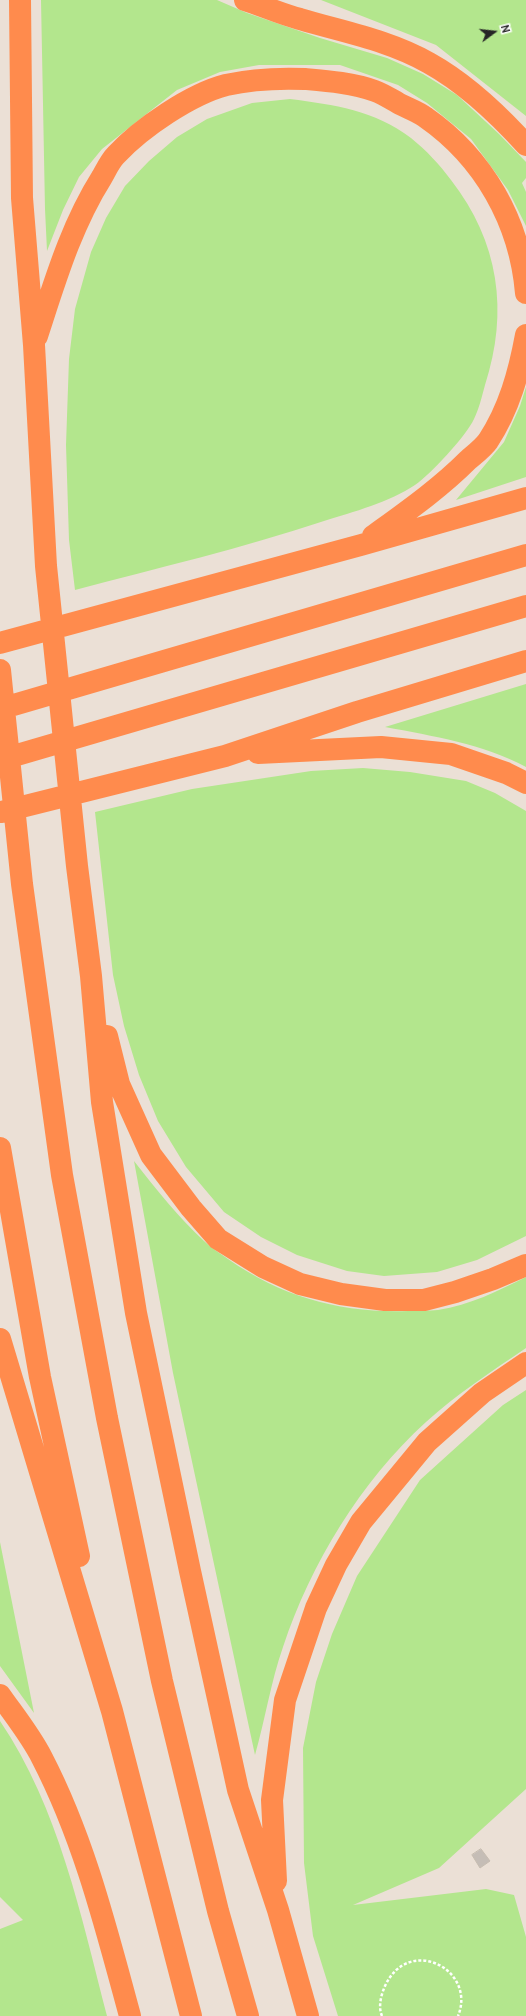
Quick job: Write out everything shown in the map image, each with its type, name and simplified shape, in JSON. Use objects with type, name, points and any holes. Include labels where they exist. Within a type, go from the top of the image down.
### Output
[{"type":"highway","points":[[20,0],[22,198],[34,345],[46,566],[77,866],[91,976],[102,1102],[136,1312],[190,1571],[238,1790],[278,1910],[308,2016]]},
{"type":"highway","points":[[245,0],[299,19],[343,30],[388,45],[429,63],[496,114],[526,145]]},
{"type":"highway","points":[[34,345],[66,248],[92,193],[115,155],[152,124],[187,101],[226,85],[278,78],[331,81],[374,91],[424,116],[458,145],[486,176],[503,206],[516,241],[524,275],[526,293]]},
{"type":"highway","points":[[361,545],[456,472],[487,442],[507,407],[520,367],[526,336]]},
{"type":"highway","points":[[0,643],[361,545],[526,498]]},
{"type":"highway","points":[[0,709],[526,555]]},
{"type":"highway","points":[[0,760],[526,606]]},
{"type":"highway","points":[[0,812],[225,756],[357,712],[526,661]]},
{"type":"highway","points":[[0,670],[22,884],[62,1175],[107,1418],[162,1681],[218,1911],[248,2016]]},
{"type":"highway","points":[[225,756],[381,747],[452,754],[506,773],[526,784]]},
{"type":"highway","points":[[91,976],[119,1084],[151,1155],[191,1208],[218,1239],[263,1267],[300,1284],[341,1294],[386,1300],[424,1300],[455,1292],[526,1264]]},
{"type":"highway","points":[[0,1148],[40,1377],[112,1711]]},
{"type":"highway","points":[[0,1340],[112,1711],[191,2016]]},
{"type":"highway","points":[[278,1910],[272,1800],[285,1700],[323,1594],[336,1565],[361,1522],[427,1442],[482,1393],[526,1363]]},
{"type":"highway","points":[[0,1695],[42,1757],[67,1812],[100,1905],[130,2016]]},
{"type":"path","points":[[382,2016],[380,2012],[382,1994],[387,1982],[404,1963],[418,1959],[431,1960],[447,1969],[454,1979],[462,2001],[458,2016]]},
{"type":"green space","points":[[41,0],[217,0],[247,13],[320,38],[387,58],[423,74],[457,95],[499,134],[526,162],[526,178],[522,183],[526,192],[526,226],[508,190],[471,139],[427,103],[398,85],[340,65],[259,65],[220,72],[177,90],[102,149],[79,177],[63,210],[47,251]]},
{"type":"green space","points":[[321,0],[526,0],[526,116],[436,45]]},
{"type":"green space","points":[[290,99],[354,110],[383,121],[397,129],[411,138],[447,174],[467,204],[480,228],[489,253],[495,278],[497,304],[497,330],[492,357],[476,415],[464,435],[439,464],[422,480],[394,497],[359,510],[263,540],[75,590],[69,540],[66,445],[69,359],[75,309],[91,252],[106,218],[125,186],[149,161],[177,137],[207,119],[252,103]]},
{"type":"green space","points":[[526,387],[526,477],[456,500],[504,442],[520,406]]},
{"type":"green space","points":[[526,684],[526,767],[493,752],[457,742],[385,727]]},
{"type":"green space","points":[[363,768],[410,772],[466,781],[495,793],[526,811],[526,1236],[477,1260],[437,1272],[384,1276],[347,1271],[297,1255],[261,1237],[224,1212],[186,1167],[158,1121],[139,1075],[124,1026],[113,975],[95,812],[192,789],[311,771]]},
{"type":"green space","points":[[134,1161],[176,1213],[210,1246],[249,1273],[270,1284],[314,1300],[336,1306],[383,1311],[438,1310],[473,1301],[526,1277],[526,1348],[450,1402],[402,1445],[380,1470],[360,1497],[323,1554],[308,1585],[283,1647],[275,1673],[255,1755],[173,1373]]},
{"type":"green space","points":[[526,1390],[526,1789],[439,1868],[353,1905],[486,1889],[514,1895],[526,1937],[526,2016],[338,2016],[313,1936],[304,1863],[303,1748],[316,1682],[332,1634],[357,1576],[420,1480],[503,1405]]},
{"type":"green space","points":[[0,1542],[34,1713],[0,1666]]},
{"type":"green space","points":[[0,1721],[38,1790],[53,1826],[66,1864],[88,1940],[107,2016],[0,2016],[0,1929],[23,1920],[0,1897]]},
{"type":"building","points":[[481,1849],[490,1861],[480,1868],[472,1855]]}]
